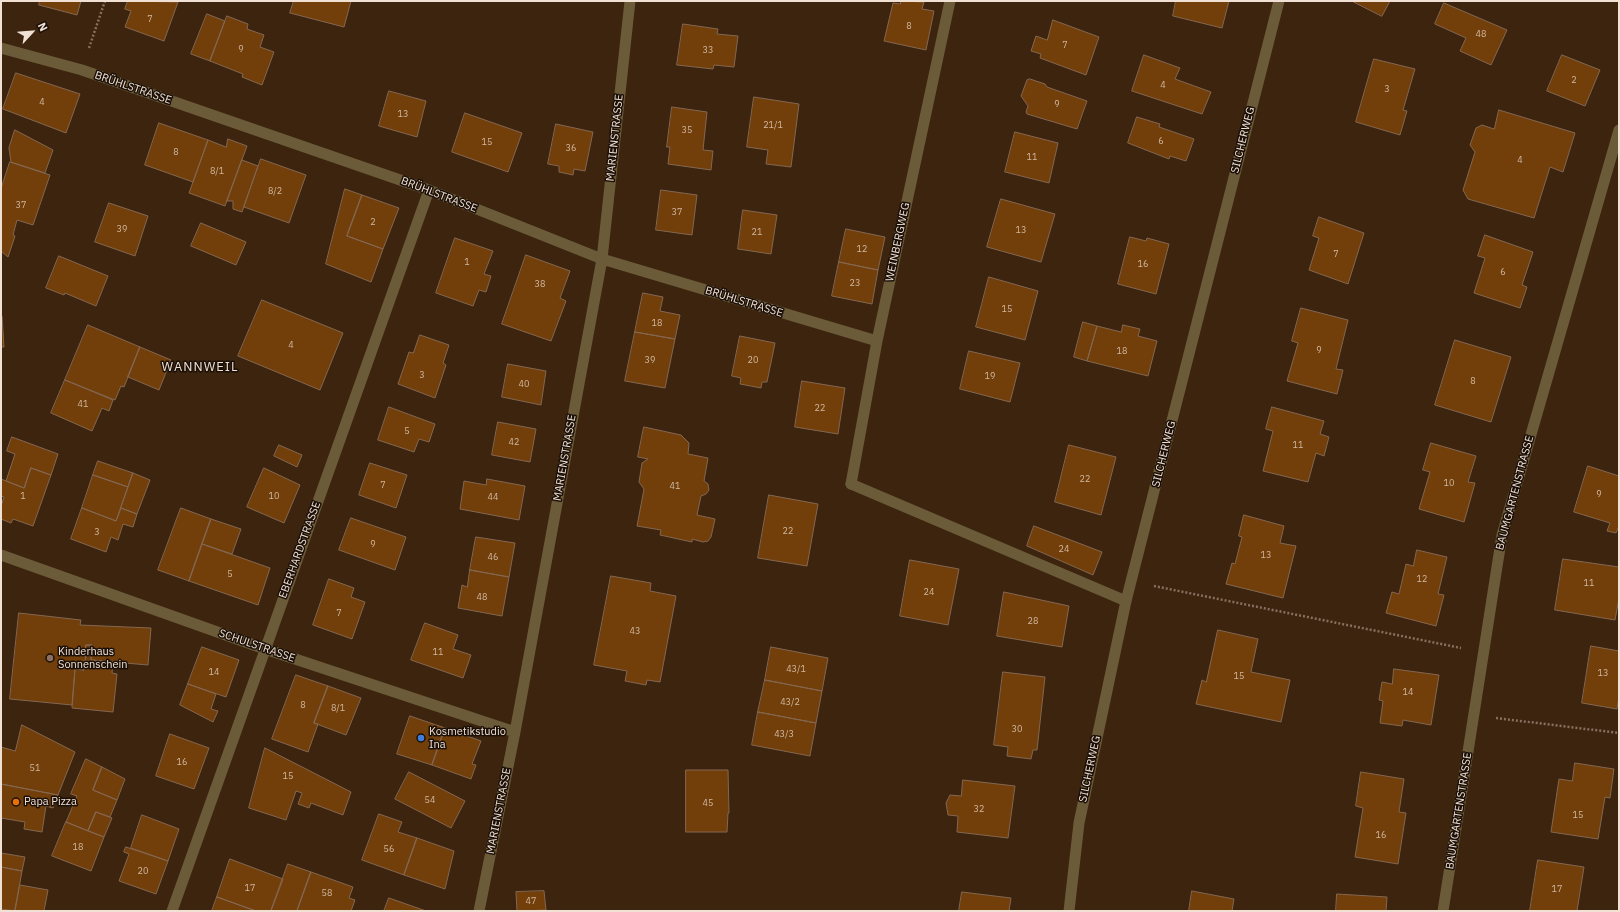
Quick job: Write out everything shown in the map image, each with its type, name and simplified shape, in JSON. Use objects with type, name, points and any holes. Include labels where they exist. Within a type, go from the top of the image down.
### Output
[{"type":"street","name":"MARIENSTRASSE","points":[[479,911],[515,732],[602,259],[630,1]]},
{"type":"street","name":"WEINBERGWEG","points":[[950,1],[877,341],[851,484],[1126,601]]},
{"type":"street","name":"SILCHERWEG","points":[[1069,911],[1079,823],[1126,601],[1279,1]]},
{"type":"street","name":"BRÜHLSTRASSE","points":[[1,48],[82,70],[429,190],[602,259],[877,341]]},
{"type":"street","name":"BAUMGARTENSTRASSE","points":[[1443,911],[1502,535],[1619,130]]},
{"type":"street","name":"EBERHARDSTRASSE","points":[[172,911],[429,190]]},
{"type":"street","name":"SCHULSTRASSE","points":[[1,555],[265,649],[515,732]]},
{"type":"path","points":[[82,70],[105,1]]},
{"type":"path","points":[[1131,581],[1483,652]]},
{"type":"path","points":[[1474,715],[1619,733]]},
{"type":"building","points":[[40,1],[81,1],[77,15],[39,5]]},
{"type":"building","points":[[128,1],[178,2],[164,41],[125,27],[131,11],[125,9]]},
{"type":"building","points":[[294,1],[351,1],[344,27],[290,13]]},
{"type":"building","points":[[901,1],[924,2],[922,9],[934,11],[926,50],[884,41],[893,3],[900,4]]},
{"type":"building","points":[[1176,1],[1229,1],[1222,28],[1173,16]]},
{"type":"building","points":[[1352,1],[1390,1],[1382,16]]},
{"type":"building","points":[[1444,3],[1507,30],[1491,65],[1460,51],[1466,38],[1435,24]]},
{"type":"building","points":[[207,14],[225,21],[210,61],[191,54]]},
{"type":"building","points":[[227,16],[248,24],[247,29],[264,35],[260,47],[274,52],[262,85],[242,77],[243,74],[210,61]]},
{"type":"building","points":[[1053,20],[1099,37],[1086,75],[1040,58],[1041,54],[1031,51],[1036,36],[1047,40]]},
{"type":"building","points":[[683,24],[718,29],[717,34],[738,36],[734,67],[714,65],[713,69],[677,65]]},
{"type":"building","points":[[1144,55],[1180,68],[1175,79],[1211,92],[1202,114],[1132,91]]},
{"type":"building","points":[[1562,55],[1600,70],[1585,106],[1547,91]]},
{"type":"building","points":[[1374,59],[1415,69],[1403,110],[1407,111],[1400,135],[1356,122]]},
{"type":"building","points":[[16,73],[80,94],[66,133],[3,109]]},
{"type":"building","points":[[1030,79],[1045,84],[1047,87],[1087,101],[1077,129],[1027,114],[1026,112],[1028,106],[1021,96],[1027,80]]},
{"type":"building","points":[[389,91],[426,101],[417,137],[379,126]]},
{"type":"building","points":[[754,97],[799,104],[791,167],[766,164],[768,150],[747,147]]},
{"type":"building","points":[[672,107],[707,112],[703,150],[713,151],[711,170],[668,164],[670,147],[667,147]]},
{"type":"building","points":[[1499,110],[1575,133],[1563,172],[1550,167],[1534,218],[1468,199],[1463,190],[1475,152],[1470,145],[1476,128],[1482,125],[1494,129]]},
{"type":"building","points":[[465,113],[522,133],[508,172],[452,152]]},
{"type":"building","points":[[1137,117],[1160,124],[1159,127],[1194,139],[1186,161],[1170,156],[1169,159],[1128,143]]},
{"type":"building","points":[[159,123],[208,140],[193,182],[145,165]]},
{"type":"building","points":[[556,124],[593,132],[585,171],[574,169],[573,175],[559,172],[559,166],[548,164]]},
{"type":"building","points":[[15,130],[53,150],[45,173],[11,162],[9,148]]},
{"type":"building","points":[[1015,132],[1058,143],[1049,183],[1005,172]]},
{"type":"building","points":[[228,139],[247,146],[225,206],[189,193],[208,140],[226,147]]},
{"type":"building","points":[[261,159],[306,175],[289,223],[244,207]]},
{"type":"building","points":[[242,160],[258,166],[242,212],[233,209],[233,201],[227,201]]},
{"type":"building","points":[[10,162],[50,175],[33,225],[17,220],[13,235],[15,236],[8,257],[1,251],[1,189]]},
{"type":"building","points":[[345,189],[362,195],[347,236],[383,249],[371,282],[326,264]]},
{"type":"building","points":[[661,190],[697,195],[692,235],[656,230]]},
{"type":"building","points":[[362,195],[399,208],[383,249],[347,236]]},
{"type":"building","points":[[1001,199],[1055,214],[1041,262],[987,247]]},
{"type":"building","points":[[109,203],[148,216],[135,256],[95,242]]},
{"type":"building","points":[[743,210],[777,215],[771,254],[738,249]]},
{"type":"building","points":[[1319,217],[1364,233],[1348,284],[1309,270],[1319,238],[1313,236]]},
{"type":"building","points":[[201,223],[246,242],[236,265],[191,246]]},
{"type":"building","points":[[846,229],[885,237],[878,270],[839,262]]},
{"type":"building","points":[[1485,235],[1533,252],[1522,285],[1527,287],[1520,308],[1474,293],[1485,258],[1478,256]]},
{"type":"building","points":[[1130,237],[1146,241],[1147,238],[1169,244],[1156,294],[1118,284]]},
{"type":"building","points":[[455,238],[493,251],[484,274],[491,276],[486,292],[479,290],[473,306],[436,293]]},
{"type":"building","points":[[526,255],[570,271],[560,298],[566,301],[551,341],[502,324]]},
{"type":"building","points":[[59,256],[108,276],[96,306],[65,293],[64,295],[46,288]]},
{"type":"building","points":[[839,262],[878,270],[872,304],[832,296]]},
{"type":"building","points":[[989,277],[1038,291],[1025,340],[976,327]]},
{"type":"building","points":[[643,293],[663,297],[660,311],[680,315],[675,339],[635,332]]},
{"type":"building","points":[[262,300],[343,333],[320,390],[238,356]]},
{"type":"building","points":[[1301,308],[1348,320],[1336,369],[1343,370],[1337,394],[1287,381],[1298,343],[1292,341]]},
{"type":"building","points":[[2,316],[4,347],[1,347]]},
{"type":"building","points":[[1083,322],[1097,326],[1087,361],[1074,357]]},
{"type":"building","points":[[88,325],[140,347],[124,387],[121,386],[115,400],[65,380]]},
{"type":"building","points":[[1123,325],[1140,329],[1138,336],[1157,341],[1148,376],[1087,361],[1097,326],[1121,332]]},
{"type":"building","points":[[635,332],[675,339],[665,388],[625,381]]},
{"type":"building","points":[[420,335],[449,345],[443,363],[446,365],[435,398],[398,384],[409,352],[413,353]]},
{"type":"building","points":[[740,336],[775,343],[767,382],[762,382],[761,388],[740,384],[741,378],[732,376]]},
{"type":"building","points":[[1455,340],[1511,357],[1491,422],[1435,405]]},
{"type":"building","points":[[140,347],[171,360],[159,390],[128,377]]},
{"type":"building","points":[[969,351],[1020,363],[1010,402],[960,389]]},
{"type":"building","points":[[508,364],[546,371],[541,405],[502,397]]},
{"type":"building","points":[[65,380],[113,400],[109,411],[102,408],[92,431],[51,413]]},
{"type":"building","points":[[802,381],[845,388],[838,434],[795,427]]},
{"type":"building","points":[[389,407],[435,424],[429,442],[419,439],[414,452],[378,440]]},
{"type":"building","points":[[1272,407],[1324,421],[1320,434],[1329,437],[1324,456],[1316,453],[1308,482],[1263,471],[1273,431],[1266,429]]},
{"type":"building","points":[[498,422],[536,429],[530,462],[492,455]]},
{"type":"building","points":[[644,427],[681,435],[689,443],[688,454],[708,458],[704,481],[708,484],[709,490],[706,494],[701,496],[697,515],[715,519],[711,537],[708,541],[703,542],[692,539],[692,542],[660,535],[661,530],[637,526],[644,489],[639,482],[642,463],[648,459],[638,457]]},
{"type":"building","points":[[12,437],[58,454],[51,475],[31,468],[24,488],[6,481],[15,454],[7,451]]},
{"type":"building","points":[[1431,443],[1476,456],[1468,482],[1475,483],[1464,522],[1419,509],[1430,472],[1423,470]]},
{"type":"building","points":[[279,445],[302,455],[297,467],[274,456]]},
{"type":"building","points":[[1069,445],[1116,457],[1101,515],[1055,502]]},
{"type":"building","points":[[98,461],[133,473],[128,487],[93,475]]},
{"type":"building","points":[[370,463],[407,475],[396,508],[359,495]]},
{"type":"building","points":[[1588,466],[1619,476],[1619,526],[1616,533],[1607,531],[1610,523],[1574,512]]},
{"type":"building","points":[[31,468],[51,475],[33,526],[13,519],[11,523],[1,519],[1,506],[4,497],[1,496],[1,479],[24,488]]},
{"type":"building","points":[[264,468],[300,485],[284,523],[247,507]]},
{"type":"building","points":[[133,473],[150,480],[137,514],[121,508]]},
{"type":"building","points":[[93,475],[128,487],[116,521],[82,508]]},
{"type":"building","points":[[487,479],[525,486],[519,520],[460,509],[464,481],[486,485]]},
{"type":"building","points":[[769,495],[818,504],[807,566],[758,558]]},
{"type":"building","points":[[82,508],[116,521],[121,508],[137,514],[133,527],[123,524],[118,540],[111,537],[106,552],[71,539]]},
{"type":"building","points":[[181,508],[211,519],[189,581],[158,570]]},
{"type":"building","points":[[1244,515],[1284,526],[1280,543],[1296,546],[1283,598],[1226,584],[1232,563],[1235,564],[1242,537],[1239,536]]},
{"type":"building","points":[[351,518],[406,537],[395,570],[339,550]]},
{"type":"building","points":[[211,519],[241,529],[232,554],[202,544]]},
{"type":"building","points":[[1034,526],[1102,552],[1093,575],[1027,546]]},
{"type":"building","points":[[476,537],[515,543],[509,577],[470,570]]},
{"type":"building","points":[[202,544],[270,568],[258,605],[189,581]]},
{"type":"building","points":[[1417,550],[1447,557],[1438,594],[1444,595],[1436,626],[1386,613],[1392,592],[1399,594],[1406,564],[1413,566]]},
{"type":"building","points":[[1563,559],[1619,567],[1619,598],[1615,620],[1555,610]]},
{"type":"building","points":[[910,560],[959,569],[948,625],[900,616]]},
{"type":"building","points":[[470,570],[509,577],[502,616],[458,608],[462,585],[467,587]]},
{"type":"building","points":[[611,576],[651,583],[650,591],[676,596],[660,682],[647,680],[646,685],[625,681],[627,671],[594,665]]},
{"type":"building","points":[[329,579],[354,588],[351,597],[365,602],[352,639],[313,625]]},
{"type":"building","points":[[1004,592],[1069,606],[1062,647],[997,636]]},
{"type":"building","name":"Kinderhaus Sonnenschein","points":[[19,613],[81,620],[80,625],[151,628],[148,665],[91,660],[92,645],[86,645],[85,650],[76,650],[76,655],[86,655],[84,670],[75,669],[72,705],[10,699]]},
{"type":"building","points":[[425,623],[458,635],[453,649],[471,655],[463,678],[411,660]]},
{"type":"building","points":[[1218,630],[1258,639],[1251,672],[1290,680],[1281,722],[1196,704],[1202,680],[1206,682]]},
{"type":"building","points":[[86,645],[92,645],[91,660],[113,662],[112,673],[117,674],[113,712],[72,708],[75,669],[84,670],[86,655],[76,655],[76,650],[85,650]]},
{"type":"building","points":[[1591,646],[1619,651],[1619,696],[1617,709],[1582,703]]},
{"type":"building","points":[[202,647],[239,660],[226,697],[188,684]]},
{"type":"building","points":[[771,647],[828,658],[822,691],[765,680]]},
{"type":"building","points":[[1394,669],[1439,675],[1431,725],[1403,720],[1402,726],[1380,723],[1383,701],[1379,700],[1382,682],[1392,684]]},
{"type":"building","points":[[1003,672],[1045,677],[1037,750],[1033,750],[1031,759],[1007,756],[1008,747],[994,745]]},
{"type":"building","points":[[296,675],[328,686],[314,723],[318,724],[308,752],[272,739]]},
{"type":"building","points":[[765,680],[822,691],[816,723],[758,712]]},
{"type":"building","points":[[188,684],[216,694],[211,709],[218,711],[213,722],[180,705]]},
{"type":"building","points":[[328,686],[361,698],[346,735],[314,723]]},
{"type":"building","points":[[758,712],[816,723],[810,756],[752,745]]},
{"type":"building","points":[[410,716],[445,728],[432,765],[397,754]]},
{"type":"building","points":[[22,725],[75,752],[58,795],[1,784],[1,747],[15,751]]},
{"type":"building","points":[[445,728],[481,741],[472,764],[476,765],[471,779],[432,765]]},
{"type":"building","points":[[170,734],[209,748],[194,789],[156,776]]},
{"type":"building","points":[[265,748],[351,792],[343,815],[311,803],[309,808],[298,804],[302,793],[296,791],[286,820],[249,808]]},
{"type":"building","points":[[86,759],[102,767],[93,790],[117,800],[110,817],[96,812],[88,831],[66,822],[77,796],[71,794]]},
{"type":"building","points":[[1575,763],[1614,769],[1610,798],[1605,797],[1598,839],[1551,832],[1559,779],[1572,781]]},
{"type":"building","points":[[102,767],[125,779],[117,800],[93,790]]},
{"type":"building","points":[[686,770],[728,770],[729,813],[727,832],[686,832]]},
{"type":"building","points":[[409,772],[465,801],[451,828],[395,799]]},
{"type":"building","points":[[1361,772],[1404,779],[1399,812],[1406,813],[1398,864],[1355,857],[1363,808],[1356,806]]},
{"type":"building","points":[[963,780],[1015,786],[1008,838],[957,832],[958,816],[948,815],[946,803],[950,795],[961,796]]},
{"type":"building","points":[[1,784],[58,795],[53,808],[46,806],[42,832],[24,829],[25,822],[1,818]]},
{"type":"building","points":[[96,812],[112,818],[104,837],[88,831]]},
{"type":"building","points":[[379,814],[402,822],[398,832],[417,838],[404,875],[362,860]]},
{"type":"building","points":[[142,815],[179,829],[168,861],[131,848]]},
{"type":"building","points":[[66,822],[104,837],[91,871],[52,856]]},
{"type":"building","points":[[417,838],[454,851],[445,889],[404,875]]},
{"type":"building","points":[[126,847],[168,861],[156,894],[119,881],[129,854],[124,852]]},
{"type":"building","points":[[1,853],[25,857],[22,871],[1,867]]},
{"type":"building","points":[[230,859],[283,879],[271,911],[256,911],[217,897]]},
{"type":"building","points":[[1538,860],[1584,867],[1577,911],[1530,911]]},
{"type":"building","points":[[288,864],[311,872],[297,911],[271,911]]},
{"type":"building","points":[[1,867],[22,871],[15,911],[1,909]]},
{"type":"building","points":[[311,872],[353,887],[349,898],[355,900],[351,911],[297,911]]},
{"type":"building","points":[[20,885],[48,890],[44,911],[15,911]]},
{"type":"building","points":[[544,891],[546,910],[517,911],[516,892]]},
{"type":"building","points":[[1192,891],[1234,899],[1232,911],[1189,911]]},
{"type":"building","points":[[962,892],[1011,898],[1009,911],[959,911]]},
{"type":"building","points":[[1337,894],[1387,897],[1386,911],[1336,911]]},
{"type":"building","points":[[217,897],[256,911],[212,911]]},
{"type":"building","points":[[389,898],[426,911],[384,911]]},
{"type":"place","name":"Kinderhaus Sonnenschein","points":[[50,658]]},
{"type":"place","name":"Kosmetikstudio Ina","points":[[421,738]]},
{"type":"place","name":"Papa Pizza","points":[[16,802]]},
{"type":"district","name":"WANNWEIL","points":[[200,367]]}]
